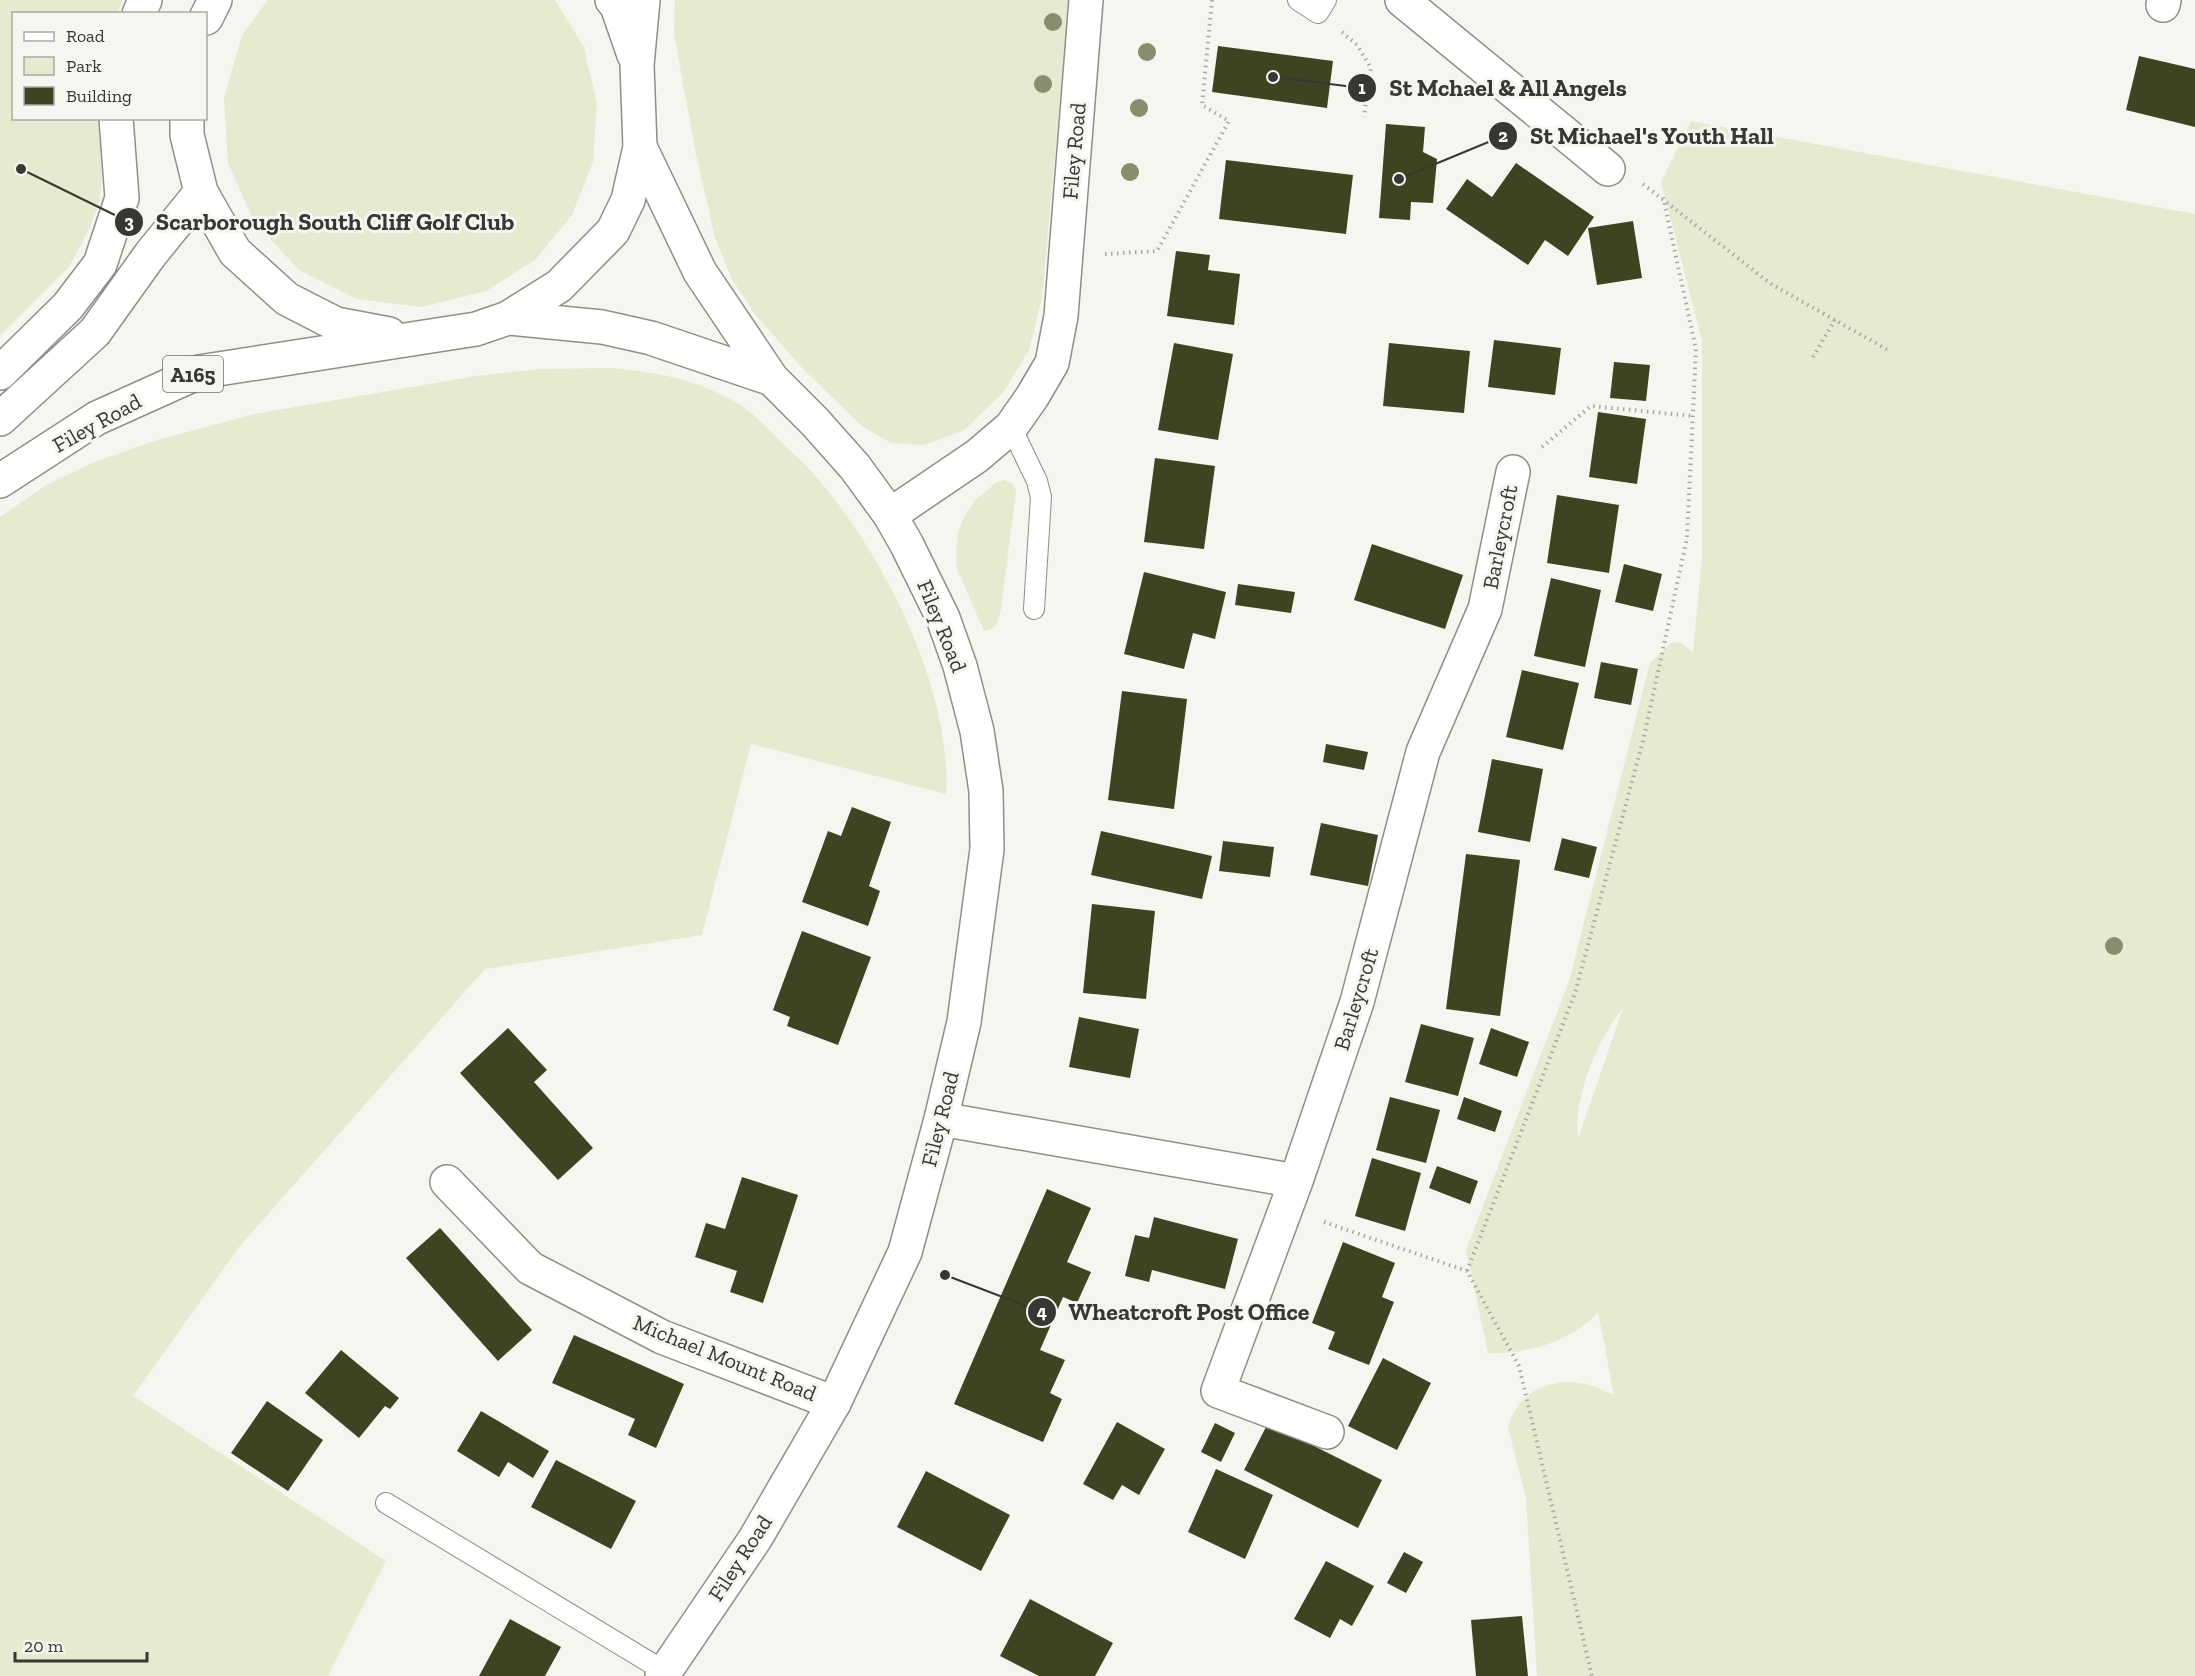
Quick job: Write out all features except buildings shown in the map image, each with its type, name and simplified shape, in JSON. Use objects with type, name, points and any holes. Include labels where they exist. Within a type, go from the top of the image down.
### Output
[{"type":"main road","points":[[207,16],[215,0]]},
{"type":"main road","name":"Filey Road","points":[[612,0],[617,6],[637,65]]},
{"type":"main road","name":"Filey Road","points":[[0,481],[97,418],[199,372],[476,329],[508,318],[559,286],[613,231],[628,200],[640,147],[637,65],[643,0]]},
{"type":"main road","name":"Filey Road","points":[[890,515],[977,456],[1011,427],[1052,363],[1061,316],[1086,0]]},
{"type":"main road","points":[[1402,0],[1608,169]]},
{"type":"main road","points":[[0,373],[68,306],[100,264],[122,198],[116,120]]},
{"type":"main road","name":"Filey Road","points":[[187,120],[187,135],[201,192],[235,252],[287,299],[336,324],[411,338]]},
{"type":"main road","name":"Filey Road","points":[[640,147],[700,272],[772,380],[815,422],[855,467],[890,515],[943,618],[960,666],[977,731],[986,790],[987,849],[964,1022],[941,1119],[905,1252],[834,1403],[755,1539],[663,1673]]},
{"type":"main road","points":[[0,419],[95,332],[150,255],[201,192]]},
{"type":"main road","name":"Filey Road","points":[[508,318],[602,327],[651,338],[772,380]]},
{"type":"main road","name":"Barleycroft","points":[[1327,1432],[1218,1391],[1291,1195],[1357,1002],[1423,752],[1485,609],[1513,472]]},
{"type":"main road","points":[[941,1119],[1291,1195]]},
{"type":"main road","name":"Michael Mount Road","points":[[447,1182],[530,1268],[662,1337],[834,1403]]},
{"type":"lane","points":[[1298,0],[1322,6]]},
{"type":"lane","points":[[1011,427],[1041,497],[1034,609]]},
{"type":"lane","points":[[386,1503],[663,1673]]},
{"type":"path","points":[[1066,256],[1157,251],[1229,121],[1202,105],[1212,0]]},
{"type":"path","points":[[1322,6],[1357,45],[1371,68],[1364,117]]},
{"type":"path","points":[[1608,169],[1623,170],[1663,197],[1771,284],[1888,350]]},
{"type":"path","points":[[1467,1271],[1575,993],[1635,771],[1687,538],[1696,349],[1663,197]]},
{"type":"path","points":[[1813,357],[1835,320]]},
{"type":"path","points":[[1513,472],[1591,406],[1693,416]]},
{"type":"path","points":[[1291,1195],[1467,1271],[1519,1366],[1592,1676]]},
{"type":"green space","points":[[0,0],[123,0],[117,12],[12,12],[12,120],[98,120],[102,173],[100,201],[88,231],[69,267],[0,336]]},
{"type":"green space","points":[[268,0],[555,0],[584,47],[597,104],[593,162],[572,215],[535,260],[486,291],[422,307],[357,299],[299,270],[254,222],[228,163],[224,98],[242,35]]},
{"type":"green space","points":[[675,0],[1069,0],[1042,297],[1029,350],[1004,392],[963,431],[924,445],[891,443],[863,427],[803,369],[754,313],[732,279],[715,238],[695,150],[674,34]]},
{"type":"green space","points":[[1691,121],[2195,214],[2195,1676],[1537,1676],[1526,1498],[1508,1428],[1520,1403],[1540,1388],[1552,1384],[1579,1383],[1614,1395],[1598,1312],[1576,1331],[1548,1344],[1517,1352],[1488,1353],[1466,1250],[1569,981],[1650,663],[1672,642],[1681,643],[1693,652],[1702,557],[1702,341],[1661,182]],"holes":[[[1623,1008],[1579,1136],[1578,1121],[1584,1086],[1597,1051]]]},
{"type":"green space","points":[[613,368],[678,378],[723,395],[739,404],[756,417],[812,472],[838,504],[887,580],[908,623],[925,666],[938,710],[945,753],[946,794],[751,744],[702,935],[485,969],[239,1247],[133,1396],[386,1561],[328,1676],[0,1676],[0,517],[46,485],[92,463],[154,441],[254,414],[476,376],[539,369]]},
{"type":"green space","points":[[1005,480],[1013,484],[1016,491],[1001,609],[995,626],[984,631],[957,569],[958,533],[964,517],[975,500],[997,482]]},
{"type":"place","name":"St Mchael & All Angels","points":[[1273,77]]},
{"type":"place","name":"Scarborough South Cliff Golf Club","points":[[21,169]]},
{"type":"place","name":"St Michael's Youth Hall","points":[[1399,179]]},
{"type":"place","name":"Wheatcroft Post Office","points":[[945,1275]]}]
